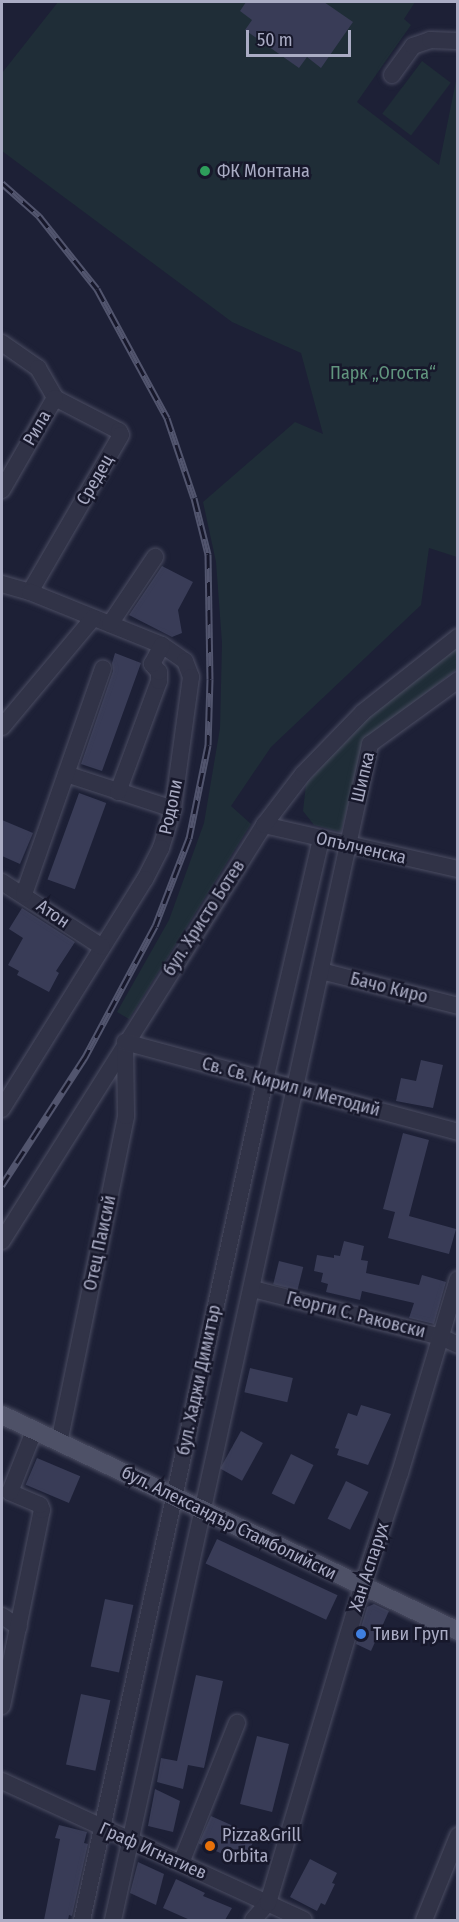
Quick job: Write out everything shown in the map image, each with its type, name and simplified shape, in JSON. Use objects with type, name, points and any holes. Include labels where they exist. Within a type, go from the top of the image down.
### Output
[{"type":"main road","name":"бул. Александър Стамболийски","points":[[2,1415],[458,1631]]},
{"type":"street","points":[[392,75],[413,46],[430,40],[458,41]]},
{"type":"street","points":[[2,343],[38,368],[55,398]]},
{"type":"street","name":"Рила","points":[[2,490],[55,398]]},
{"type":"street","name":"Средец","points":[[30,592],[121,435],[119,431],[55,398]]},
{"type":"street","points":[[110,624],[155,556]]},
{"type":"street","name":"Родопи","points":[[2,584],[30,592],[162,645],[185,661],[191,677],[173,809],[161,848],[145,879],[2,1109]]},
{"type":"street","points":[[2,727],[93,618]]},
{"type":"street","name":"бул. Христо Ботев","points":[[2,1241],[125,1042],[264,825],[303,774],[363,712],[458,637]]},
{"type":"street","points":[[118,792],[159,681],[159,672],[152,663],[162,645]]},
{"type":"street","points":[[24,894],[103,668]]},
{"type":"street","name":"Шипка","points":[[347,846],[370,744],[458,680]]},
{"type":"street","points":[[66,774],[173,809]]},
{"type":"street","name":"Опълченска","points":[[264,825],[347,846],[458,869]]},
{"type":"street","name":"бул. Хаджи Димитър","points":[[82,1920],[265,1080],[321,840]]},
{"type":"street","name":"бул. Хаджи Димитър","points":[[113,1920],[297,1089],[347,846]]},
{"type":"street","name":"Атон","points":[[2,882],[24,894],[102,947]]},
{"type":"street","name":"Бачо Киро","points":[[321,971],[458,1006]]},
{"type":"street","name":"Св. Св. Кирил и Методий","points":[[125,1042],[458,1132]]},
{"type":"street","name":"Отец Паисий","points":[[59,1443],[126,1116],[125,1042]]},
{"type":"street","name":"Хан Аспарух","points":[[253,1920],[268,1903],[362,1587],[400,1473],[458,1280]]},
{"type":"street","name":"Георги С. Раковски","points":[[253,1289],[441,1336],[458,1345]]},
{"type":"street","points":[[2,1706],[20,1627],[42,1507],[12,1494],[10,1489],[34,1431]]},
{"type":"street","points":[[2,1616],[20,1627]]},
{"type":"street","points":[[181,1863],[237,1723]]},
{"type":"street","name":"Граф Игнатиев","points":[[2,1781],[304,1920]]},
{"type":"street","points":[[424,1920],[458,1836]]},
{"type":"green space","name":"Парк „Огоста“","points":[[58,2],[415,2],[404,19],[411,25],[357,102],[439,165],[457,76],[457,557],[429,548],[421,605],[271,747],[231,806],[251,824],[129,1019],[117,1012],[169,920],[204,823],[220,728],[222,643],[216,562],[203,502],[295,422],[323,434],[301,353],[232,322],[2,151],[2,73]]},
{"type":"green space","points":[[422,61],[451,83],[411,135],[382,114]]},
{"type":"green space","points":[[457,641],[457,669],[364,741],[341,832],[314,825],[303,811],[306,784],[366,717]]},
{"type":"building","points":[[246,2],[324,2],[353,22],[321,68],[307,57],[299,68],[245,30],[252,20],[240,11]]},
{"type":"building","points":[[162,566],[193,582],[178,610],[182,633],[172,637],[129,615]]},
{"type":"building","points":[[115,653],[141,663],[102,771],[81,764],[113,671],[112,663]]},
{"type":"building","points":[[79,793],[106,803],[75,889],[48,879]]},
{"type":"building","points":[[2,820],[33,833],[20,864],[2,856]]},
{"type":"building","points":[[22,908],[75,942],[56,971],[59,973],[49,992],[17,975],[19,971],[8,965],[23,938],[9,929]]},
{"type":"building","points":[[421,1060],[443,1065],[433,1108],[396,1101],[401,1078],[416,1081]]},
{"type":"building","points":[[403,1133],[429,1140],[409,1216],[456,1229],[449,1254],[388,1238],[395,1212],[383,1209]]},
{"type":"building","points":[[344,1241],[364,1246],[361,1260],[368,1261],[366,1273],[419,1285],[422,1275],[446,1282],[434,1324],[409,1318],[414,1303],[362,1291],[360,1300],[326,1292],[328,1284],[321,1282],[323,1273],[314,1271],[317,1255],[334,1258],[334,1255],[340,1256]]},
{"type":"building","points":[[279,1261],[303,1267],[297,1290],[273,1284]]},
{"type":"building","points":[[250,1368],[293,1378],[287,1402],[244,1392]]},
{"type":"building","points":[[361,1405],[391,1414],[368,1465],[337,1455],[339,1449],[335,1448],[348,1413],[357,1416]]},
{"type":"building","points":[[241,1431],[263,1443],[242,1481],[220,1469]]},
{"type":"building","points":[[291,1454],[313,1465],[294,1505],[272,1494]]},
{"type":"building","points":[[37,1458],[80,1476],[69,1503],[26,1485]]},
{"type":"building","points":[[346,1481],[368,1492],[350,1530],[328,1519]]},
{"type":"building","points":[[217,1539],[338,1595],[326,1620],[206,1563]]},
{"type":"building","points":[[105,1599],[133,1605],[119,1673],[91,1666]]},
{"type":"building","points":[[374,1604],[389,1611],[371,1651],[356,1644],[367,1607]]},
{"type":"building","points":[[196,1675],[223,1681],[204,1768],[188,1765],[183,1789],[157,1782],[161,1758],[177,1761]]},
{"type":"building","points":[[81,1694],[110,1700],[95,1771],[66,1764]]},
{"type":"building","points":[[257,1736],[289,1744],[272,1812],[240,1804]]},
{"type":"building","points":[[155,1789],[180,1801],[173,1832],[148,1826]]},
{"type":"building","points":[[211,1816],[256,1836],[244,1863],[199,1843]]},
{"type":"building","points":[[59,1825],[87,1832],[84,1843],[88,1844],[72,1916],[69,1915],[68,1920],[44,1920],[60,1839],[55,1838]]},
{"type":"building","points":[[310,1859],[337,1873],[332,1883],[335,1884],[325,1905],[321,1903],[317,1911],[290,1897]]},
{"type":"building","points":[[138,1862],[164,1874],[156,1905],[130,1893]]},
{"type":"building","points":[[176,1879],[205,1893],[203,1896],[232,1908],[225,1920],[190,1920],[163,1908]]},
{"type":"railway","points":[[2,183],[39,216],[97,289],[167,418],[194,498],[208,554],[210,679],[208,745],[189,838],[155,926],[85,1057],[2,1185]]},
{"type":"place","name":"ФК Монтана","points":[[205,171]]},
{"type":"place","name":"Тиви Груп","points":[[361,1634]]},
{"type":"place","name":"Pizza&Grill Orbita","points":[[210,1846]]}]
